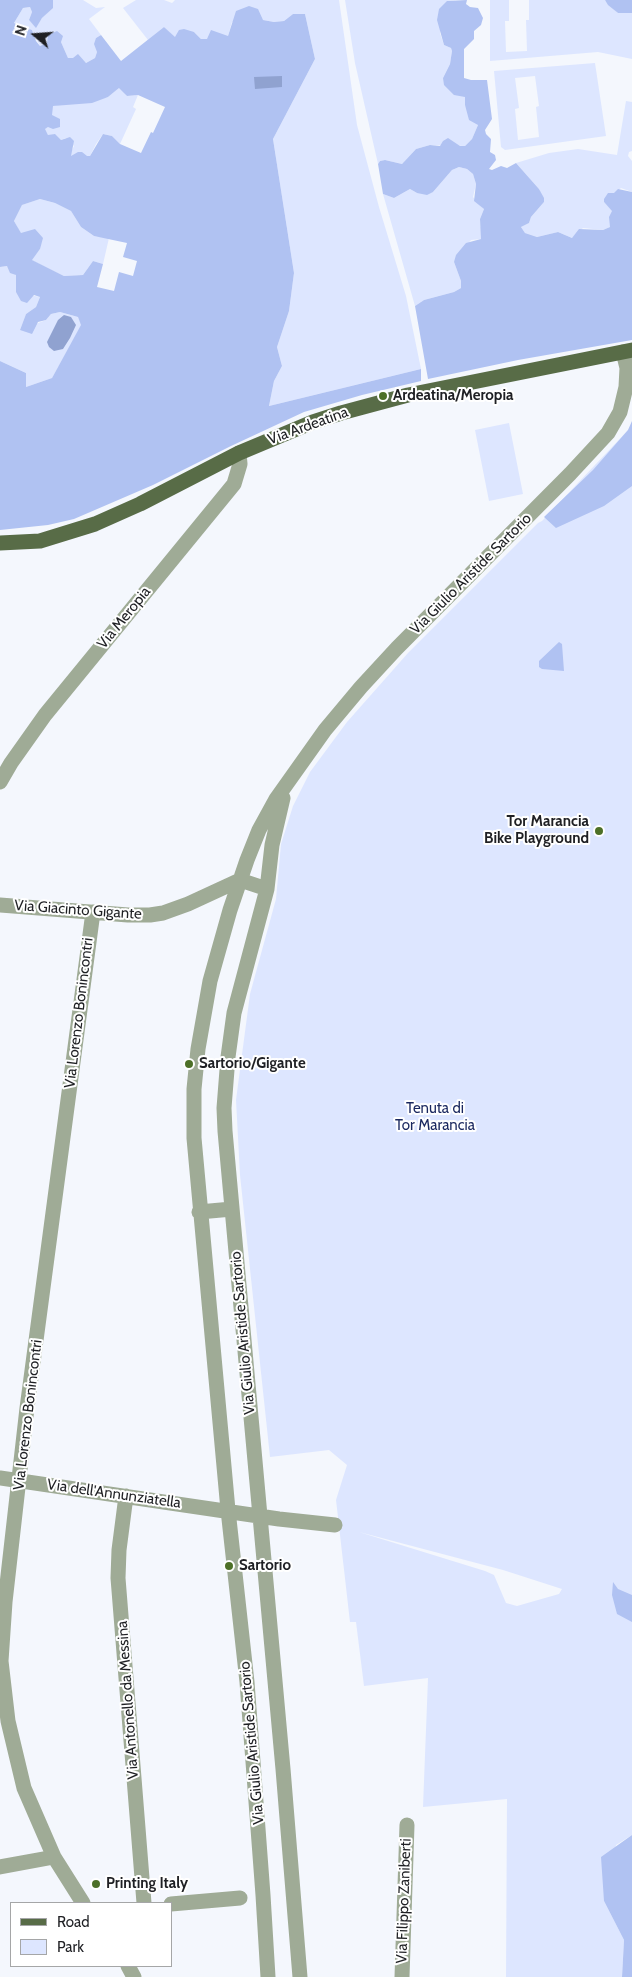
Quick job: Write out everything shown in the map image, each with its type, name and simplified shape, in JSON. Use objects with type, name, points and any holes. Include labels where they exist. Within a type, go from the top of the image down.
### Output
[{"type":"main road","name":"Via Ardeatina","points":[[0,543],[40,541],[95,524],[140,504],[239,453],[313,422],[365,406],[514,373],[628,351]]},
{"type":"street","name":"Via Giulio Aristide Sartorio","points":[[268,1977],[247,1682],[228,1510],[194,1138],[194,1090],[198,1049],[210,981],[240,880],[259,830],[276,799],[325,730],[361,687],[608,433],[620,412],[626,387],[628,351]]},
{"type":"street","name":"Via Meropia","points":[[0,782],[11,763],[45,716],[234,484],[240,464],[239,453]]},
{"type":"street","name":"Via Giulio Aristide Sartorio","points":[[286,787],[272,845],[267,889],[232,1022],[224,1108],[224,1131],[261,1516],[300,1977]]},
{"type":"street","points":[[240,880],[267,889]]},
{"type":"street","name":"Via Giacinto Gigante","points":[[0,905],[136,916],[163,913],[207,897],[240,880]]},
{"type":"street","name":"Via Lorenzo Bonincontri","points":[[82,1902],[54,1858],[30,1804],[19,1772],[8,1721],[2,1674],[5,1602],[27,1408],[92,912]]},
{"type":"street","points":[[200,1212],[232,1209]]},
{"type":"street","name":"Via dell'Annunziatella","points":[[0,1478],[228,1510]]},
{"type":"street","name":"Via Antonello da Messina","points":[[126,1496],[118,1555],[118,1578],[144,1902]]},
{"type":"street","points":[[228,1510],[335,1525]]},
{"type":"street","name":"Via Filippo Zaniberti","points":[[402,1977],[407,1825]]},
{"type":"street","points":[[0,1867],[54,1858]]},
{"type":"street","points":[[172,1904],[240,1898]]},
{"type":"green space","points":[[53,0],[83,0],[96,8],[105,7],[89,19],[101,35],[96,38],[97,52],[95,58],[86,63],[81,59],[68,58],[61,42],[40,46],[32,30],[14,23],[23,8],[30,7],[32,12],[29,20],[36,27],[52,8]]},
{"type":"green space","points":[[136,0],[164,0],[172,3],[175,0],[339,0],[357,125],[406,296],[421,369],[269,406],[274,381],[282,366],[277,347],[289,311],[294,273],[273,139],[315,59],[305,14],[293,14],[284,21],[232,22],[228,36],[207,39],[201,39],[194,32],[175,38],[164,27],[148,40],[123,8]]},
{"type":"green space","points":[[345,0],[456,0],[447,1],[440,33],[444,45],[451,48],[452,51],[450,64],[443,78],[465,96],[465,105],[478,125],[472,139],[465,146],[430,145],[416,149],[402,164],[385,160],[380,161],[378,164],[355,63]]},
{"type":"green space","points":[[490,0],[509,0],[509,21],[505,21],[506,52],[527,51],[526,20],[529,20],[529,0],[605,0],[618,13],[632,13],[632,59],[598,52],[490,61]]},
{"type":"green space","points":[[595,63],[606,136],[505,150],[501,147],[494,71]],"holes":[[[535,76],[539,106],[536,107],[539,137],[518,140],[515,109],[519,108],[515,78]]]},
{"type":"green space","points":[[120,87],[127,96],[138,95],[133,107],[136,109],[120,144],[112,136],[103,134],[90,156],[71,156],[74,146],[66,138],[61,140],[48,135],[44,129],[48,127],[52,106],[108,97]]},
{"type":"green space","points":[[626,101],[632,102],[632,151],[629,152],[628,156],[632,161],[632,192],[621,188],[604,202],[613,211],[610,227],[603,230],[583,228],[572,238],[558,232],[537,237],[525,233],[521,227],[529,223],[531,217],[544,202],[539,189],[516,163],[549,153],[578,149],[617,155]]},
{"type":"green space","points":[[459,167],[467,169],[473,174],[476,184],[473,197],[484,209],[480,219],[482,237],[481,239],[471,240],[454,262],[461,281],[461,288],[454,292],[424,300],[415,306],[383,194],[394,198],[410,189],[417,193],[433,192],[452,170]]},
{"type":"green space","points":[[40,199],[55,203],[71,211],[81,227],[94,236],[109,238],[103,264],[93,261],[83,275],[64,276],[31,260],[40,249],[21,234],[14,221],[22,205]]},
{"type":"green space","points":[[7,266],[16,275],[16,292],[40,297],[36,307],[26,314],[20,330],[46,320],[51,314],[60,312],[78,317],[82,325],[52,378],[26,387],[26,373],[0,361],[0,267]]},
{"type":"green space","points":[[509,423],[523,494],[489,501],[475,430]]},
{"type":"green space","name":"Tenuta di Tor Marancia","points":[[632,423],[632,1835],[616,1845],[604,1901],[624,1940],[622,1977],[506,1977],[507,1799],[423,1807],[428,1678],[364,1686],[356,1622],[350,1622],[336,1500],[347,1465],[329,1450],[270,1457],[240,1175],[236,1100],[250,994],[276,899],[281,844],[293,806],[310,772],[347,722],[408,653],[542,521],[630,428]],"holes":[[[359,1532],[503,1570],[562,1589],[559,1594],[517,1606],[506,1603],[494,1575]]]},
{"type":"shaded area","points":[[0,0],[53,0],[53,8],[42,18],[36,28],[29,20],[32,12],[30,7],[23,8],[14,23],[32,30],[40,46],[47,43],[48,35],[57,31],[63,36],[61,42],[68,58],[73,58],[78,54],[86,63],[95,58],[97,52],[94,44],[96,38],[101,35],[121,61],[164,27],[175,37],[179,30],[184,29],[194,32],[201,39],[207,39],[211,30],[228,36],[236,11],[249,6],[258,9],[263,20],[274,22],[284,21],[293,14],[305,14],[315,59],[273,139],[294,273],[289,311],[277,347],[282,366],[274,381],[269,406],[421,369],[421,381],[362,395],[304,412],[153,485],[74,519],[48,525],[0,530],[0,361],[26,373],[26,387],[52,378],[81,325],[78,317],[60,312],[51,314],[46,320],[38,322],[32,334],[20,330],[26,314],[36,307],[40,297],[34,295],[27,303],[21,301],[16,292],[16,275],[10,273],[7,266],[0,267]],"holes":[[[119,88],[127,96],[138,95],[165,107],[141,153],[120,144],[112,136],[103,134],[90,156],[82,152],[71,156],[74,141],[70,137],[61,140],[55,134],[48,135],[45,129],[48,127],[53,129],[60,127],[60,119],[52,115],[53,106],[92,103],[108,97]],[[40,199],[55,203],[71,211],[81,227],[94,236],[127,243],[123,257],[137,261],[133,276],[119,272],[114,291],[97,287],[103,264],[93,261],[83,275],[64,276],[32,260],[40,249],[43,238],[35,229],[21,233],[14,221],[22,205]]]},
{"type":"shaded area","points":[[467,0],[466,4],[470,7],[478,8],[483,18],[481,25],[474,31],[474,39],[464,49],[464,78],[487,80],[492,119],[485,130],[491,139],[490,152],[495,155],[496,160],[489,169],[492,170],[501,166],[507,168],[516,163],[539,189],[544,198],[544,202],[531,217],[529,223],[521,227],[525,233],[537,237],[558,232],[572,238],[579,229],[603,230],[610,227],[609,217],[612,211],[604,202],[608,193],[614,193],[618,189],[632,192],[632,340],[518,360],[428,379],[415,306],[424,300],[454,292],[461,288],[461,281],[454,262],[456,255],[466,243],[481,239],[480,219],[484,209],[474,201],[476,184],[473,174],[467,169],[459,167],[452,170],[433,192],[427,195],[410,189],[394,198],[383,194],[378,164],[380,161],[385,160],[402,164],[416,149],[430,145],[440,146],[448,138],[460,146],[465,146],[472,139],[478,125],[469,120],[465,97],[454,95],[444,85],[443,78],[450,64],[452,51],[451,48],[444,45],[437,20],[439,9],[447,1]]},
{"type":"shaded area","points":[[605,0],[632,0],[632,13],[618,13]]},
{"type":"shaded area","points":[[282,76],[282,87],[255,89],[254,77]]},
{"type":"shaded area","points":[[64,315],[71,317],[76,325],[63,349],[54,351],[47,342],[58,320]]},
{"type":"shaded area","points":[[632,421],[632,486],[604,506],[556,528],[544,517],[593,470],[628,430]]},
{"type":"shaded area","points":[[559,642],[562,644],[564,671],[542,669],[539,667],[539,661]]},
{"type":"shaded area","points":[[613,1582],[618,1589],[632,1595],[632,1622],[617,1614],[612,1595]]},
{"type":"shaded area","points":[[632,1835],[632,1977],[622,1977],[624,1940],[604,1901],[601,1857]]},
{"type":"place","name":"Ardeatina/Meropia","points":[[383,396]]},
{"type":"place","name":"Tor Marancia Bike Playground","points":[[599,831]]},
{"type":"place","name":"Sartorio/Gigante","points":[[189,1064]]},
{"type":"place","name":"Sartorio","points":[[229,1566]]},
{"type":"place","name":"Printing Italy","points":[[96,1884]]}]
